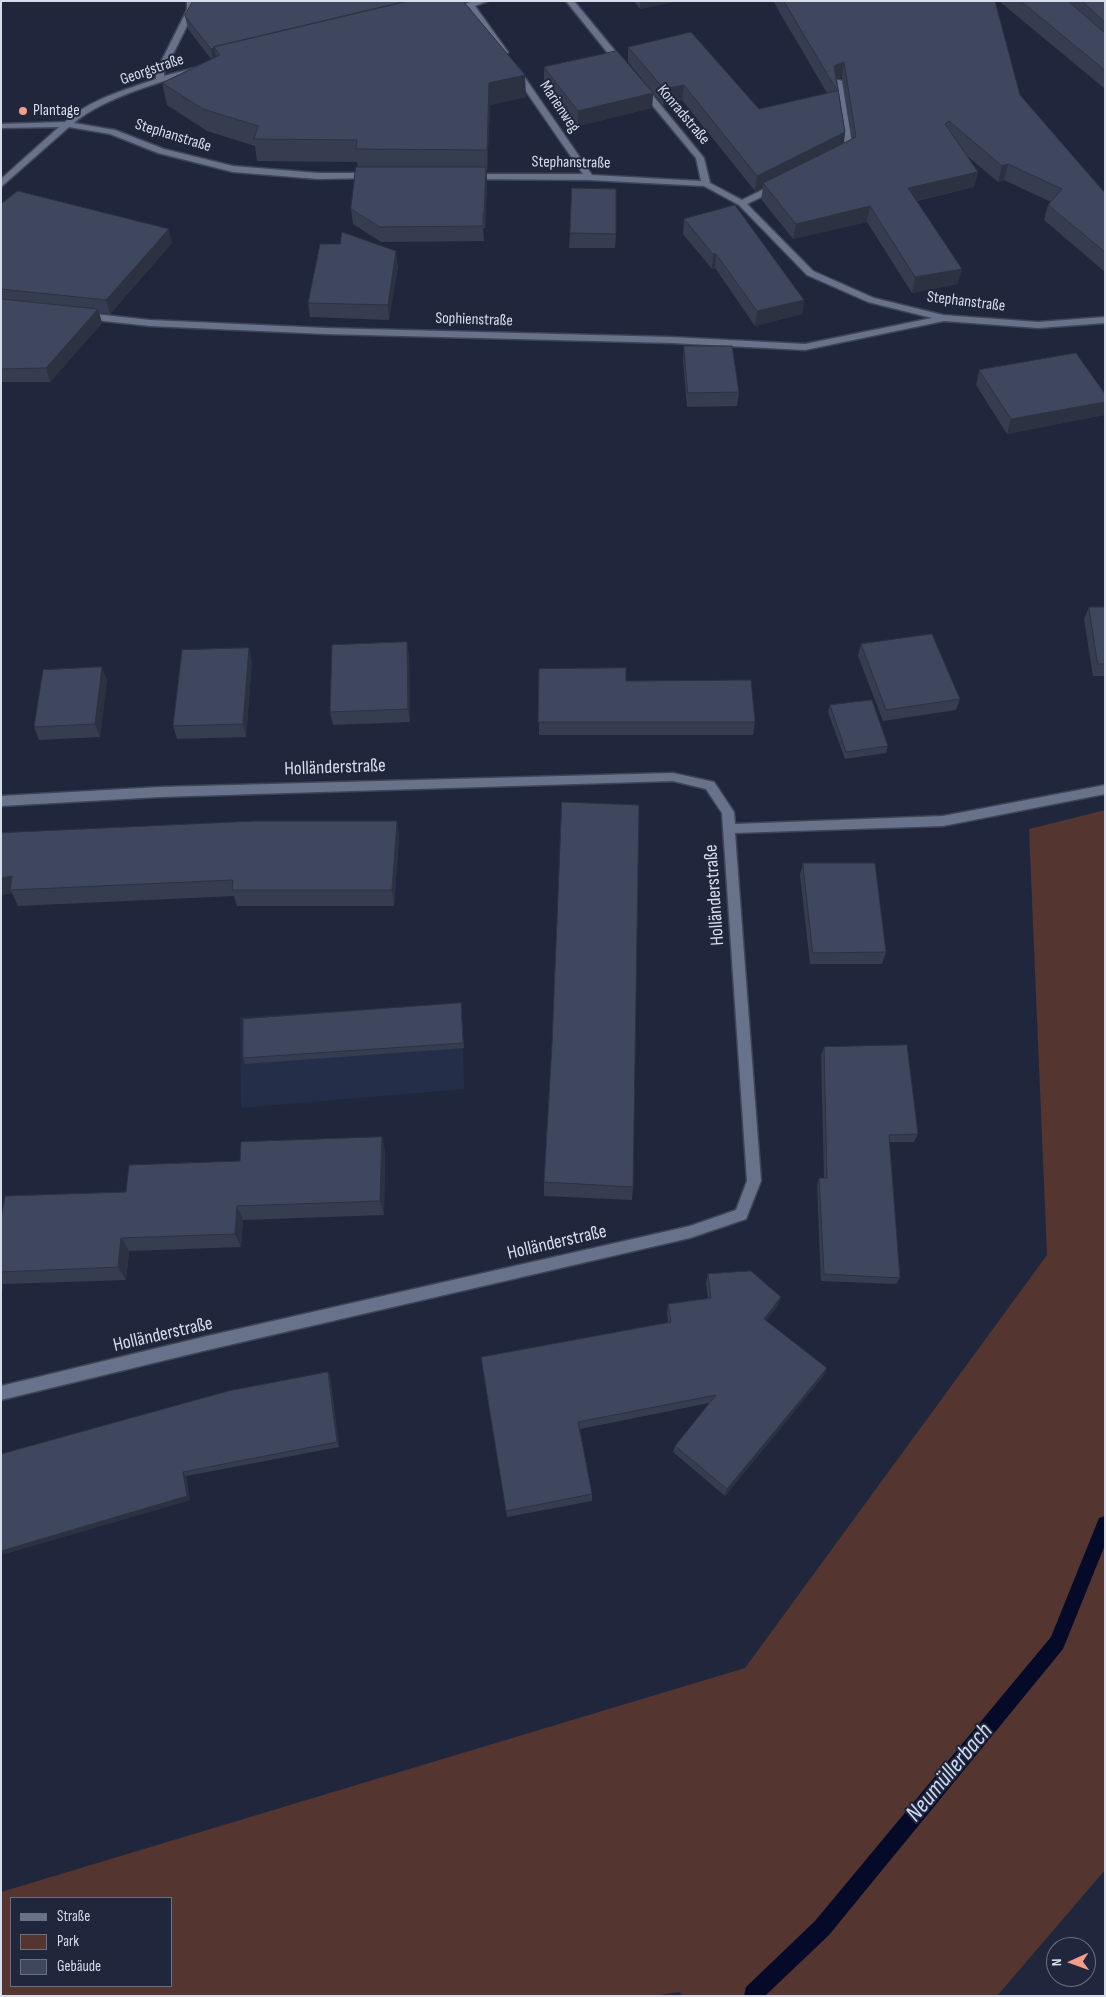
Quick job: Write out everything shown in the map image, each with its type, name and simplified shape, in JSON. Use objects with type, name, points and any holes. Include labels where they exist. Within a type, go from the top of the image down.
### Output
[{"type":"street","points":[[160,80],[160,72],[191,10],[191,1]]},
{"type":"street","points":[[443,12],[484,1]]},
{"type":"street","points":[[570,1],[626,68]]},
{"type":"street","name":"Marienweg","points":[[471,5],[589,177]]},
{"type":"street","name":"Georgstraße","points":[[1,184],[77,116],[103,101],[177,74],[215,65]]},
{"type":"street","points":[[831,159],[849,150],[838,81]]},
{"type":"street","name":"Konradstraße","points":[[638,83],[700,158],[706,184]]},
{"type":"street","name":"Stephanstraße","points":[[1,126],[68,124],[112,132],[161,151],[233,169],[318,176],[376,176]]},
{"type":"street","name":"Stephanstraße","points":[[463,177],[589,177],[706,184],[742,203],[810,273],[871,300],[943,318],[1038,325],[1105,320]]},
{"type":"street","points":[[742,203],[787,181]]},
{"type":"street","name":"Sophienstraße","points":[[71,314],[150,323],[326,331],[671,340],[806,347],[943,318]]},
{"type":"street","name":"Holländerstraße","points":[[1,801],[160,792],[673,776],[710,785],[728,812],[730,829],[754,1181],[741,1215],[690,1232],[1,1393]]},
{"type":"street","name":"Holländerstraße","points":[[730,829],[943,821],[1105,790]]},
{"type":"shaded area","points":[[462,1003],[464,1089],[241,1108],[240,1017]]},
{"type":"green space","points":[[1105,810],[1105,1870],[997,1996],[683,1996],[679,1992],[654,1996],[1,1996],[1,1892],[745,1668],[1047,1255],[1029,829]]},
{"type":"building","points":[[193,1],[408,1],[211,49],[185,16]]},
{"type":"building","points":[[408,1],[463,1],[525,75],[489,83],[487,150],[356,149],[357,140],[254,139],[258,126],[203,109],[162,83],[220,55],[214,47]]},
{"type":"building","points":[[784,1],[995,1],[1020,95],[1105,193],[1105,252],[1048,205],[1062,189],[1008,164],[1002,166],[949,121],[945,124],[978,172],[908,188],[962,269],[915,277],[870,206],[796,224],[763,183],[856,137],[844,62],[834,66],[845,132],[757,176],[684,85],[664,89],[628,47],[691,32],[759,109],[837,91]]},
{"type":"building","points":[[1021,1],[1068,1],[1105,33],[1105,70]]},
{"type":"building","points":[[1082,1],[1105,1],[1105,22]]},
{"type":"building","points":[[617,51],[653,93],[578,111],[544,67]]},
{"type":"building","points":[[356,167],[486,167],[483,226],[380,227],[351,209]]},
{"type":"building","points":[[572,188],[616,189],[616,234],[570,233]]},
{"type":"building","points":[[18,191],[169,229],[106,300],[1,289],[1,204]]},
{"type":"building","points":[[735,205],[804,300],[757,311],[716,254],[713,254],[684,219]]},
{"type":"building","points":[[342,232],[396,251],[388,305],[308,303],[320,244],[340,244]]},
{"type":"building","points":[[1,299],[98,309],[46,368],[1,369]]},
{"type":"building","points":[[684,346],[732,346],[739,392],[688,393]]},
{"type":"building","points":[[1076,353],[1105,394],[1105,402],[1011,419],[979,370]]},
{"type":"building","points":[[1089,607],[1105,607],[1105,664],[1098,664]]},
{"type":"building","points":[[932,634],[960,699],[886,710],[861,644]]},
{"type":"building","points":[[407,642],[408,709],[330,712],[332,645]]},
{"type":"building","points":[[249,648],[243,724],[173,726],[182,650]]},
{"type":"building","points":[[102,667],[95,724],[34,727],[43,670]]},
{"type":"building","points":[[626,668],[626,681],[751,680],[755,722],[538,722],[539,669]]},
{"type":"building","points":[[872,700],[888,746],[846,752],[830,705]]},
{"type":"building","points":[[562,802],[639,805],[633,1187],[544,1182]]},
{"type":"building","points":[[256,821],[397,821],[392,890],[232,890],[233,880],[10,890],[12,876],[1,878],[1,833]]},
{"type":"building","points":[[803,863],[875,863],[886,952],[813,953]]},
{"type":"building","points":[[461,1003],[463,1043],[243,1058],[243,1019]]},
{"type":"building","points":[[907,1045],[918,1134],[889,1135],[900,1278],[824,1274],[819,1178],[827,1178],[824,1047]]},
{"type":"building","points":[[382,1137],[380,1201],[237,1206],[235,1234],[121,1238],[118,1267],[1,1272],[1,1219],[5,1196],[126,1192],[129,1165],[240,1161],[241,1142]]},
{"type":"building","points":[[751,1271],[781,1297],[764,1319],[827,1368],[727,1489],[675,1446],[716,1395],[578,1422],[592,1494],[506,1511],[481,1357],[671,1322],[668,1304],[711,1298],[708,1274]]},
{"type":"building","points":[[328,1372],[337,1442],[183,1472],[187,1496],[1,1551],[1,1454],[228,1391]]},
{"type":"waterway","name":"Neumüllerbach","points":[[753,1994],[822,1928],[1057,1643],[1105,1524]]},
{"type":"place","name":"Plantage","points":[[23,111]]}]
